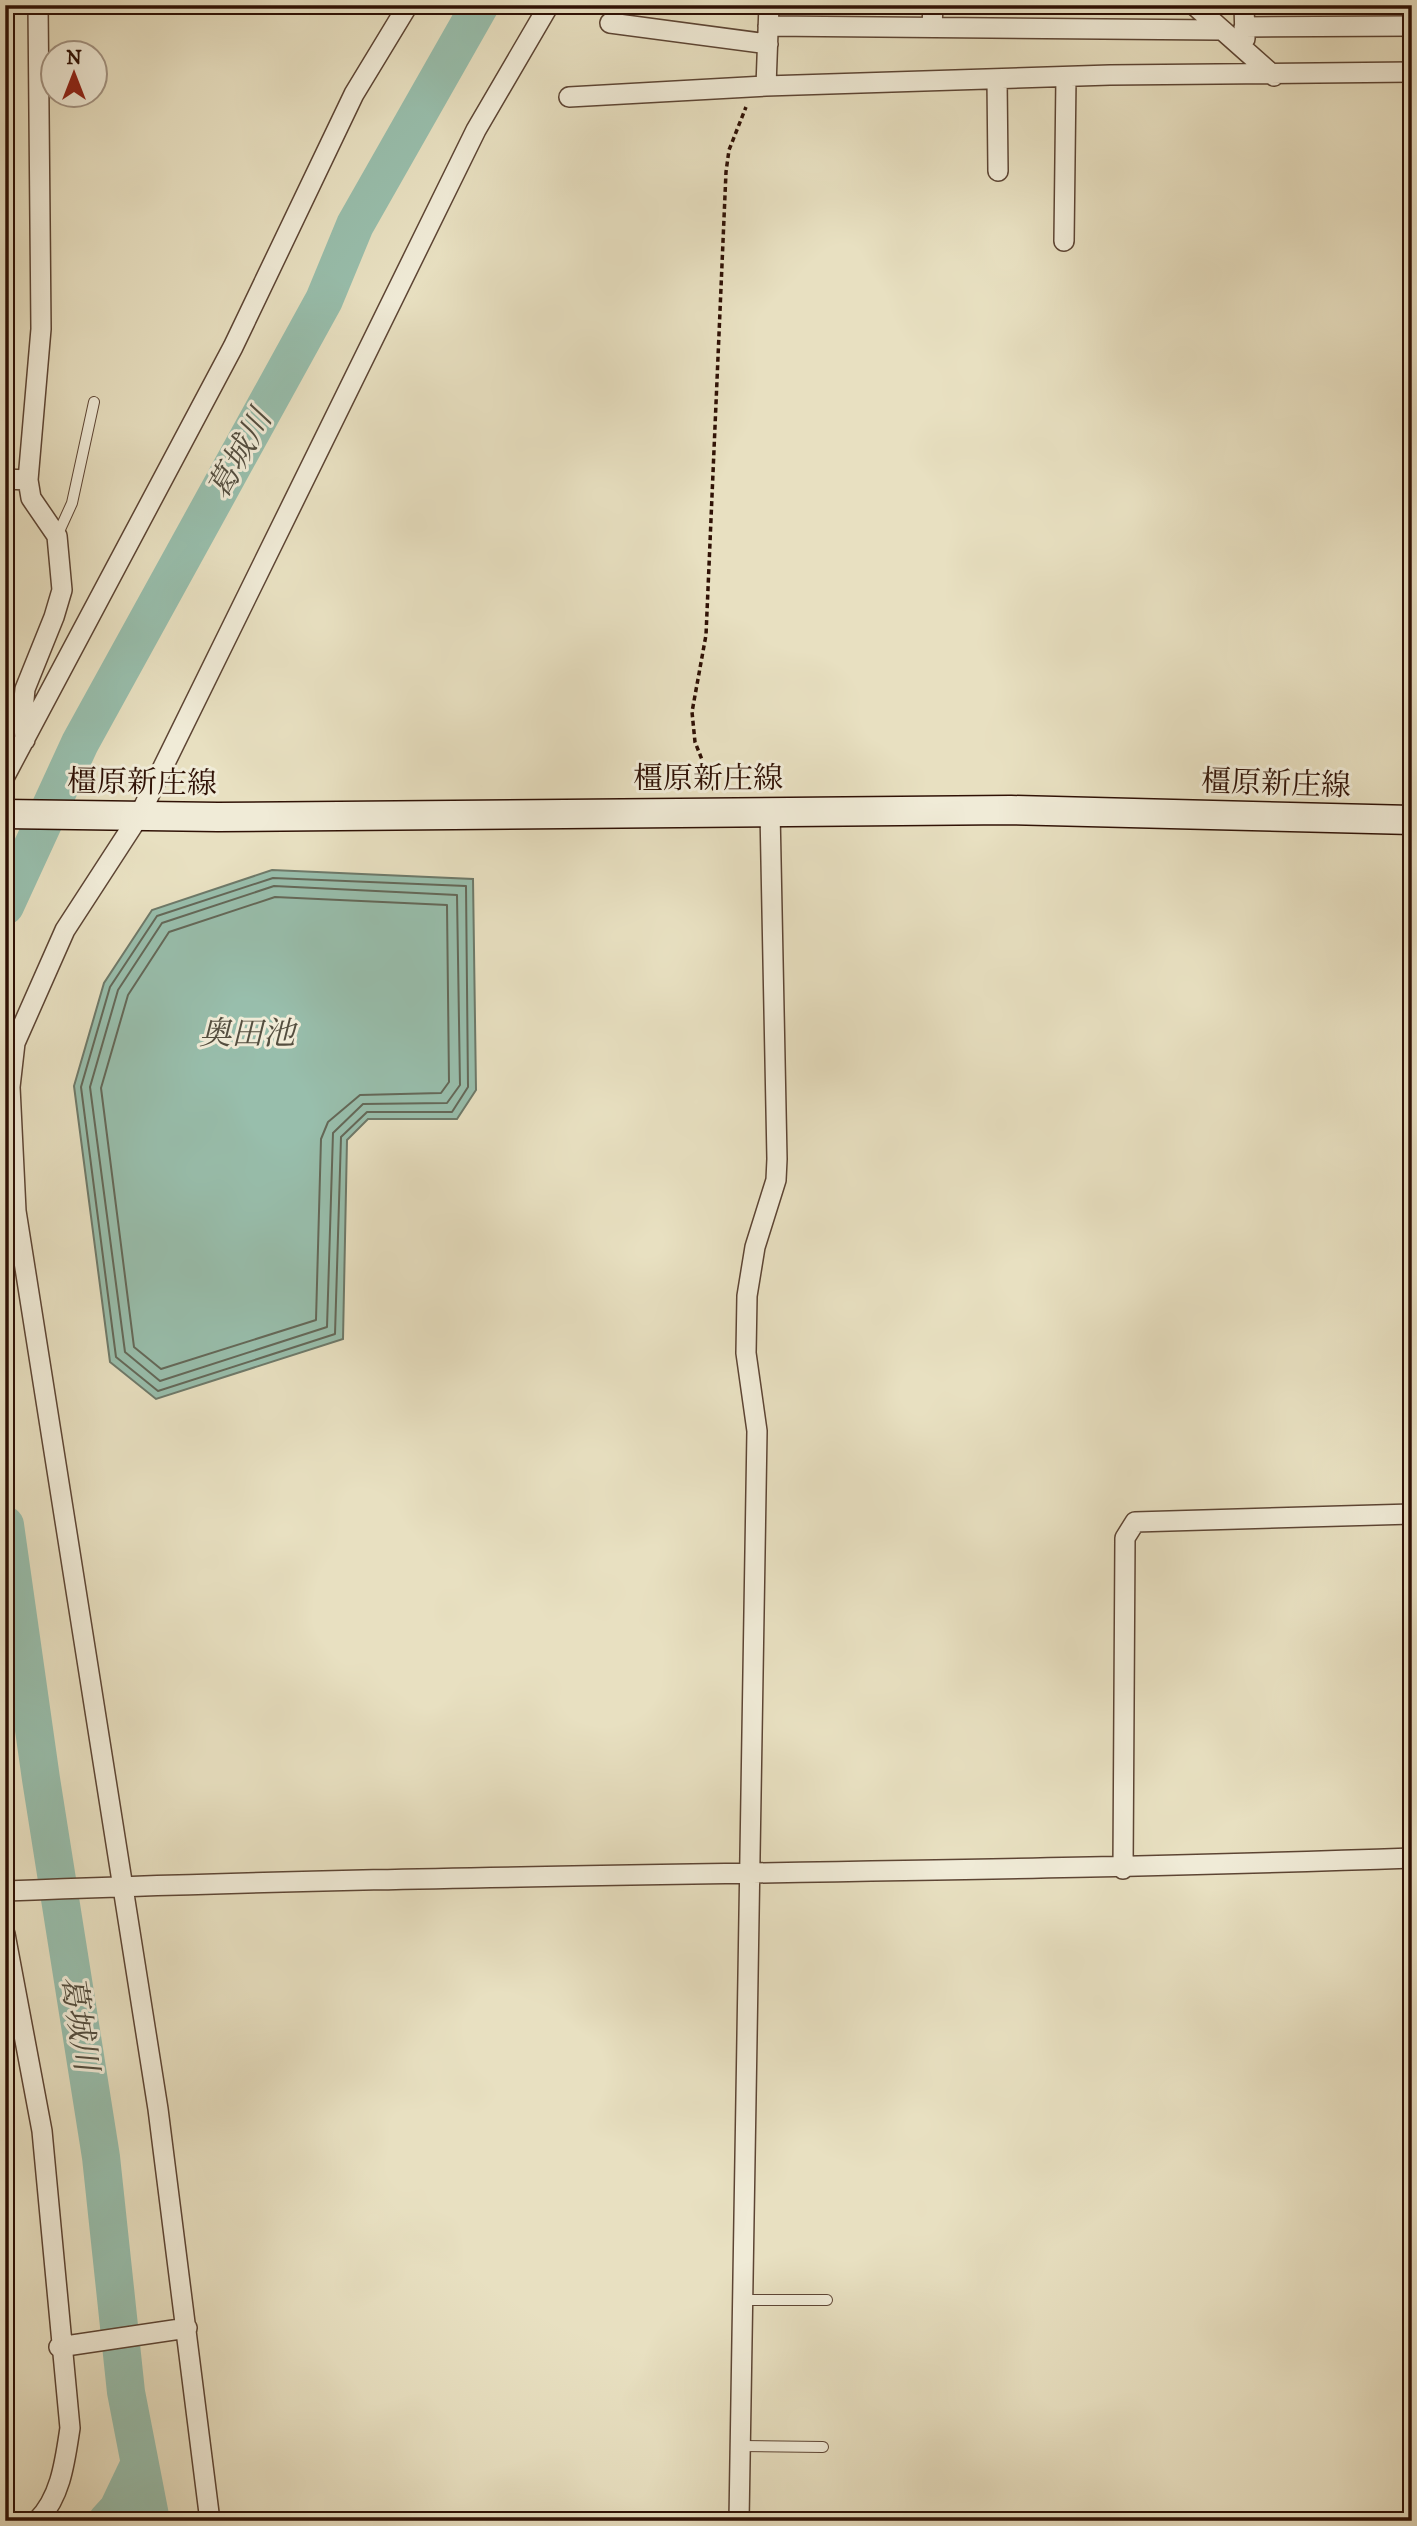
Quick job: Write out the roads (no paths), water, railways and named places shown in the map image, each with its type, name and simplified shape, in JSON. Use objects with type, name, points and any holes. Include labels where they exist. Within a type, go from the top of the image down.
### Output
[{"type":"main road","name":"橿原新庄線","points":[[5,814],[139,816],[1024,810],[1412,820]]},
{"type":"street","points":[[25,741],[25,689],[62,590],[57,536],[31,498],[28,480],[41,329],[38,5]]},
{"type":"street","points":[[5,776],[227,359],[354,94],[408,5]]},
{"type":"street","points":[[210,2521],[208,2492],[179,2329],[119,1887],[16,1211],[10,1087],[15,1043],[65,930],[139,816],[475,130],[549,5]]},
{"type":"street","points":[[761,86],[769,5]]},
{"type":"street","points":[[932,27],[933,5]]},
{"type":"street","points":[[1194,5],[1219,30],[1274,76]]},
{"type":"street","points":[[1244,5],[1245,51]]},
{"type":"street","points":[[610,23],[768,35],[932,27],[1219,30]]},
{"type":"street","points":[[1244,27],[1412,26]]},
{"type":"street","points":[[569,97],[761,86],[1066,76],[1274,76],[1412,72]]},
{"type":"street","points":[[1064,241],[1066,76]]},
{"type":"street","points":[[997,79],[998,171]]},
{"type":"street","points":[[5,479],[28,480]]},
{"type":"street","points":[[739,2521],[757,1431],[746,1353],[747,1296],[754,1247],[776,1180],[777,1169],[770,811]]},
{"type":"street","points":[[1123,1869],[1125,1538],[1135,1522],[1412,1514]]},
{"type":"street","points":[[9,1891],[750,1872],[1123,1869],[1412,1858]]},
{"type":"street","points":[[5,1934],[42,2131],[69,2345],[69,2428],[63,2473],[48,2517]]},
{"type":"street","points":[[69,2345],[179,2329]]},
{"type":"street","points":[[208,2492],[220,2521]]},
{"type":"lane","points":[[57,536],[72,503],[94,402]]},
{"type":"lane","points":[[741,2300],[827,2300]]},
{"type":"lane","points":[[739,2446],[823,2447]]},
{"type":"water","name":"奥田池","points":[[272,870],[473,879],[476,1090],[457,1119],[368,1119],[347,1140],[343,1339],[156,1399],[110,1362],[74,1086],[104,983],[152,910]]},
{"type":"waterway","name":"葛城川","points":[[5,906],[80,743],[324,300],[355,225],[480,5]]},
{"type":"waterway","name":"葛城川","points":[[5,1525],[41,1779],[101,2157],[126,2392],[151,2521]]},
{"type":"waterway","points":[[107,2521],[118,2509],[139,2465]]}]
